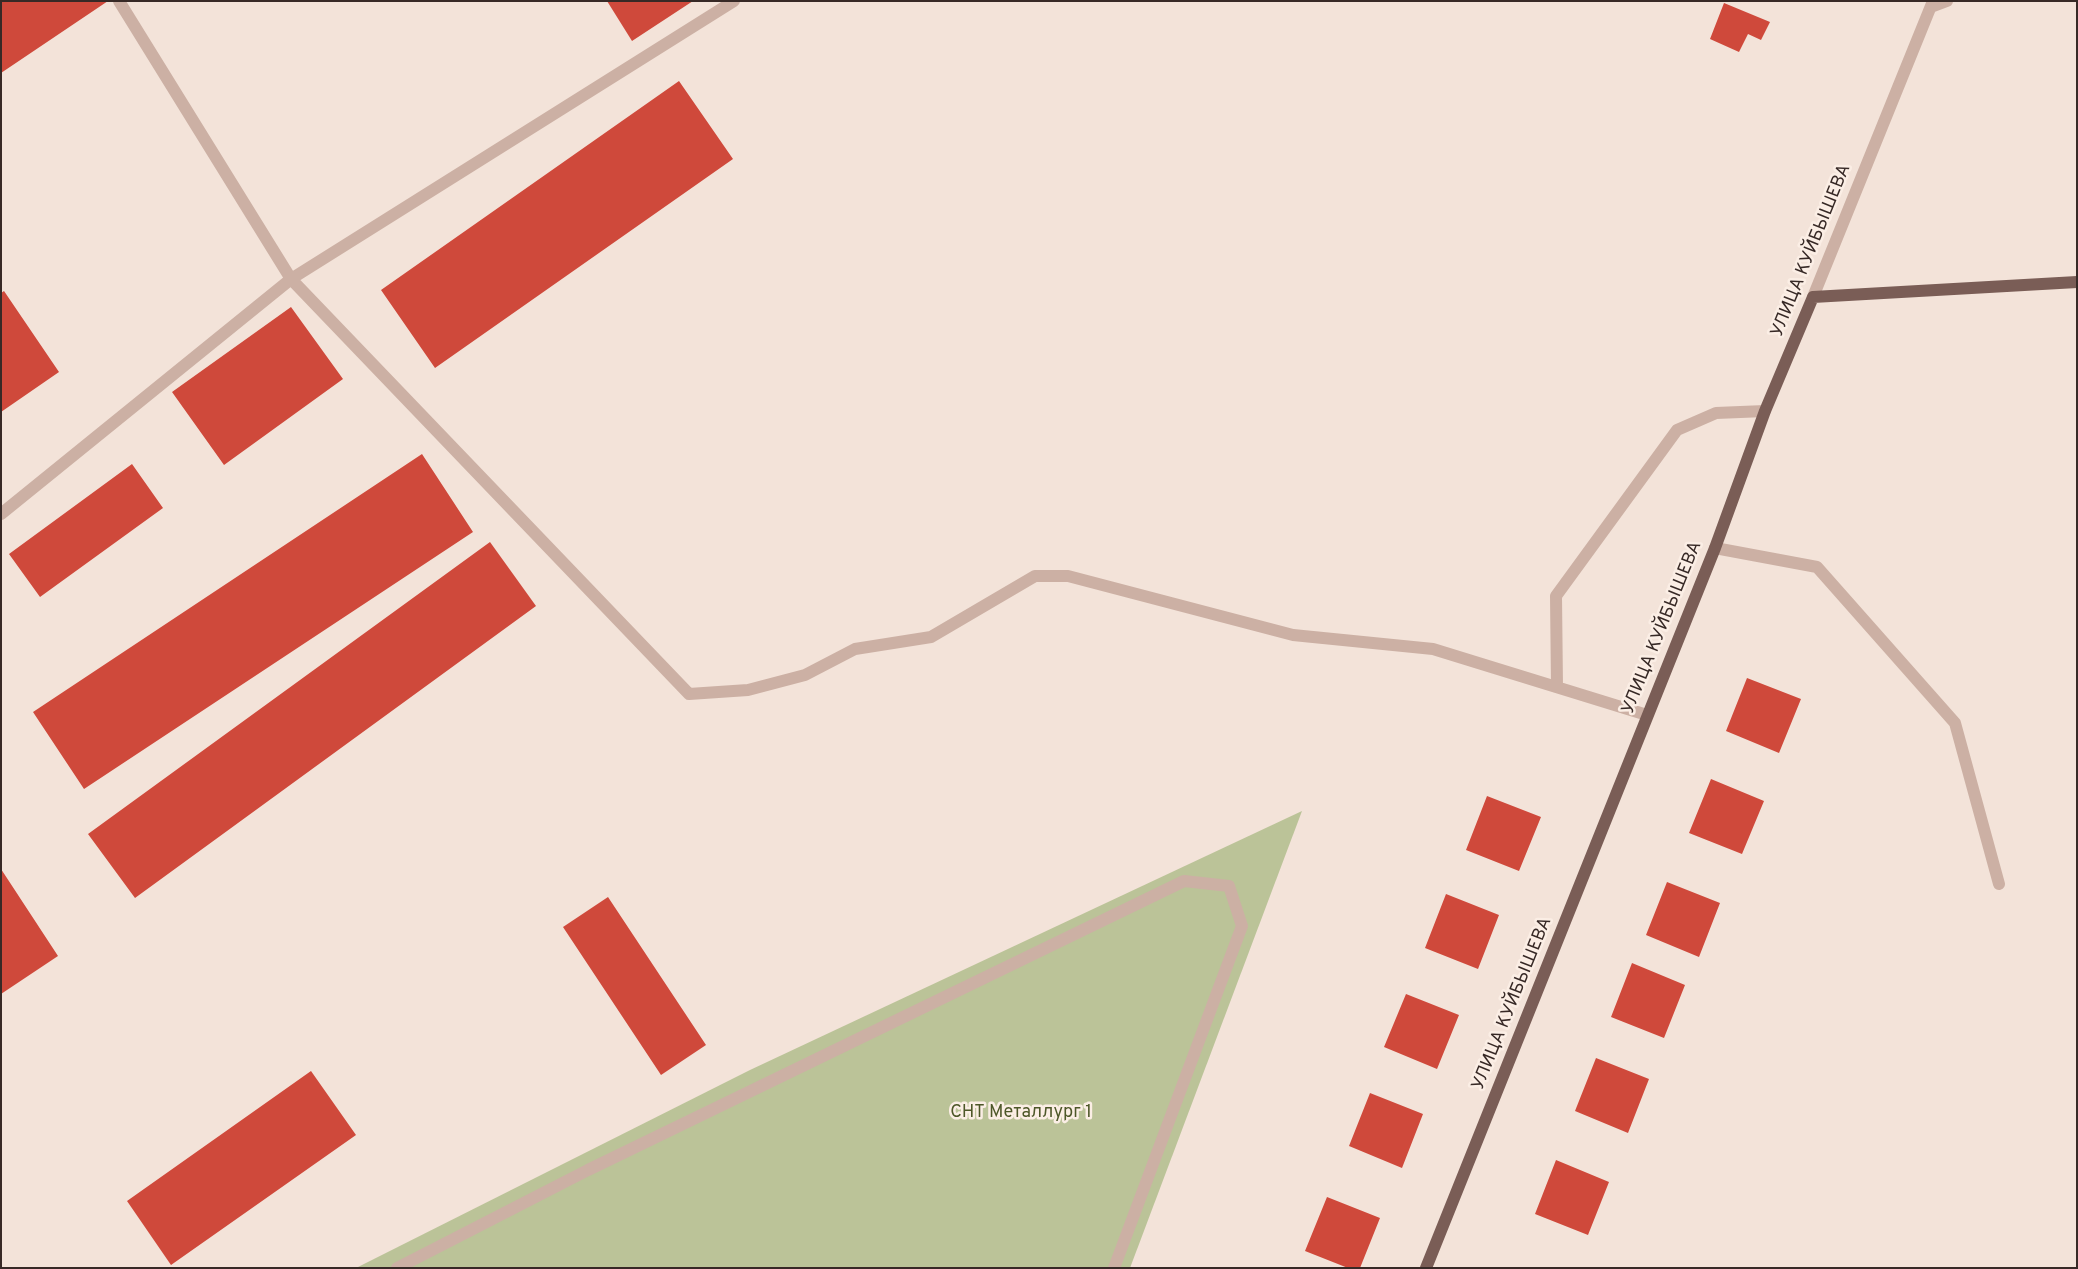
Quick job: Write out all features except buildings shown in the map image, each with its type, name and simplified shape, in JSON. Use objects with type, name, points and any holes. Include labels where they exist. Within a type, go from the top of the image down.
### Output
[{"type":"main road","points":[[1813,297],[2077,282]]},
{"type":"main road","name":"УЛИЦА КУЙБЫШЕВА","points":[[1426,1268],[1715,548],[1765,411],[1813,297]]},
{"type":"street","points":[[119,1],[291,279],[689,694],[748,690],[805,675],[855,649],[931,637],[1035,576],[1068,576],[1293,635],[1433,649],[1647,715]]},
{"type":"street","points":[[1,514],[291,279],[734,1]]},
{"type":"street","points":[[1932,4],[1947,1]]},
{"type":"street","name":"УЛИЦА КУЙБЫШЕВА","points":[[1813,297],[1932,4]]},
{"type":"street","points":[[1557,687],[1556,596],[1677,430],[1716,412],[1765,411]]},
{"type":"street","points":[[1715,548],[1818,567],[1956,723],[1999,884]]},
{"type":"street","points":[[397,1268],[597,1166],[1184,881],[1229,886],[1242,926],[1114,1268]]},
{"type":"green space","name":"СНТ Металлург 1","points":[[1302,811],[1130,1268],[356,1268],[750,1070]]}]
